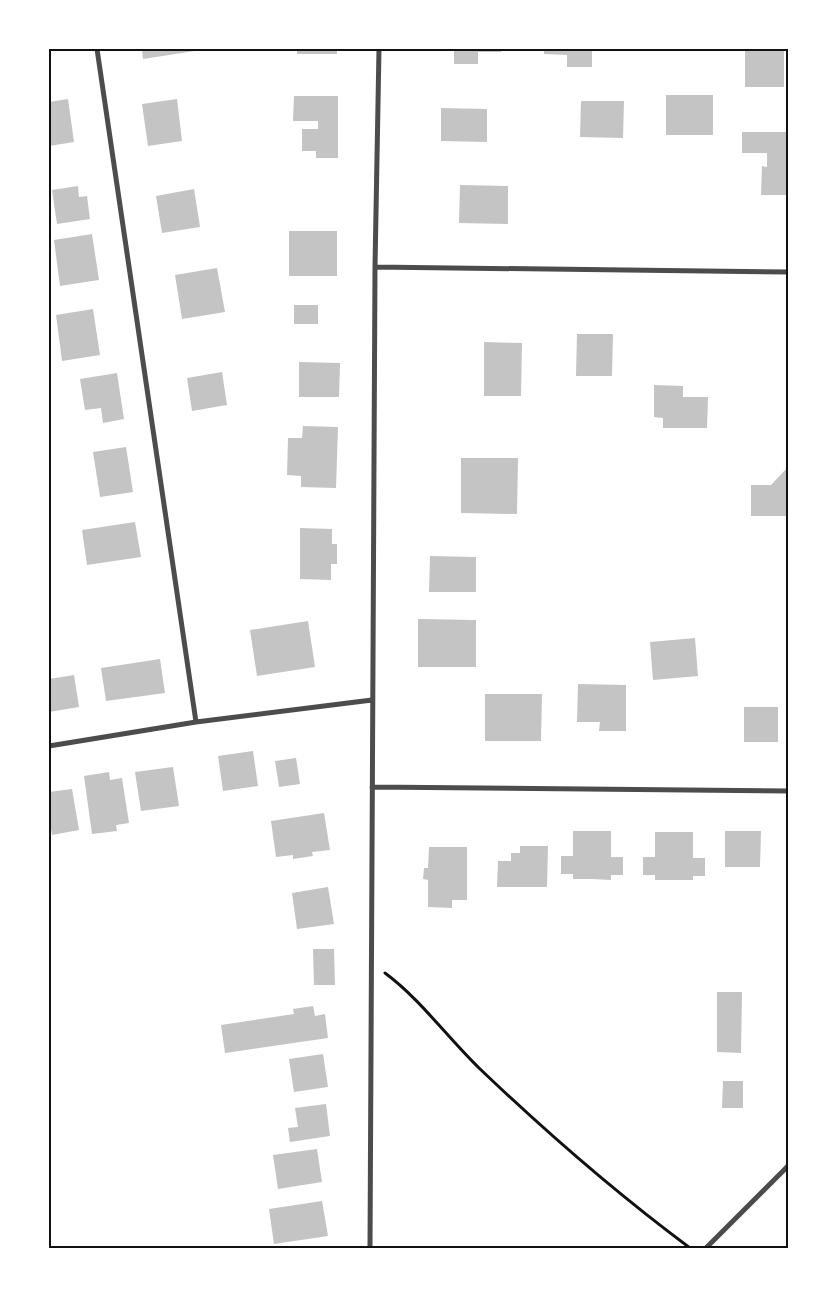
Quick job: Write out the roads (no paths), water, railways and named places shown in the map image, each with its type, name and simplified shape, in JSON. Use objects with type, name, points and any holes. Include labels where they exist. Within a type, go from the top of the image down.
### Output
[{"type":"street","points":[[98,49],[196,722]]},
{"type":"street","points":[[370,1248],[374,267],[379,49]]},
{"type":"street","points":[[374,267],[788,272]]},
{"type":"street","points":[[49,746],[196,722],[372,700]]},
{"type":"street","points":[[372,787],[788,791]]},
{"type":"street","points":[[706,1248],[788,1166]]}]
